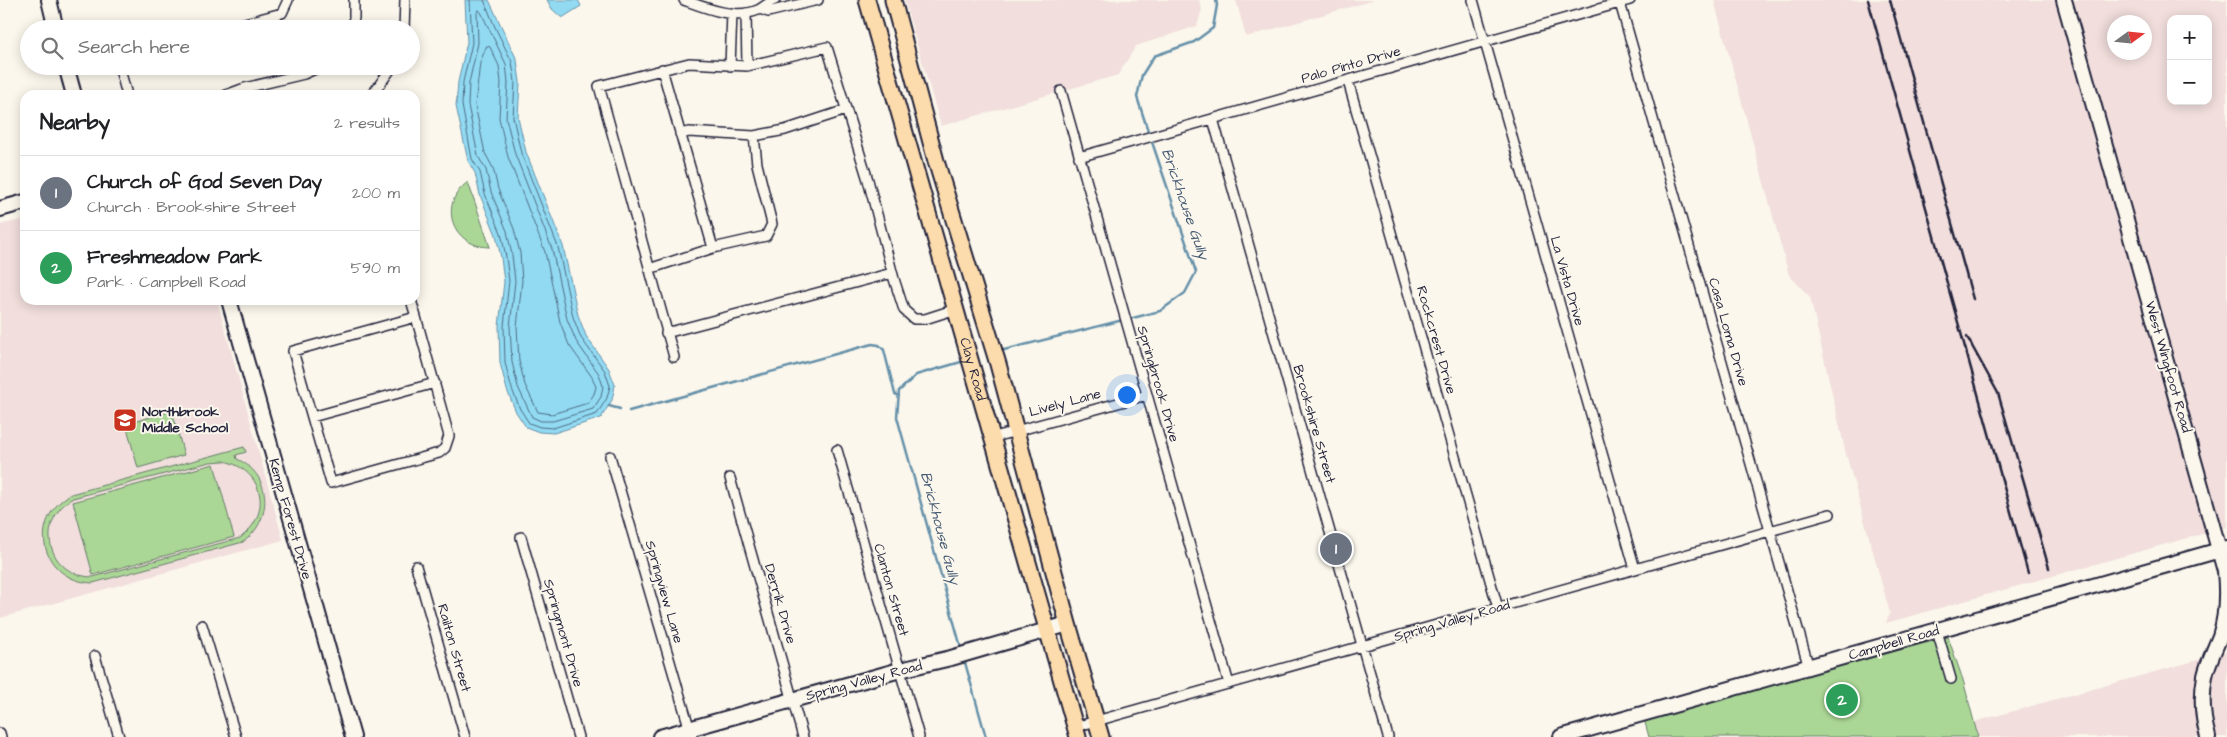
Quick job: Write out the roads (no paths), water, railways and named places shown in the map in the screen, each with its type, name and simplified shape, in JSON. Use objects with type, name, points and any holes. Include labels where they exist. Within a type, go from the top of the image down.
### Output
[{"type":"main road","name":"Clay Road","points":[[867,0],[1046,630],[1077,732]]},
{"type":"main road","name":"Clay Road","points":[[893,0],[936,161],[1016,431],[1068,624],[1101,737]]},
{"type":"main road","points":[[915,164],[936,161]]},
{"type":"street","points":[[49,0],[54,20]]},
{"type":"street","points":[[353,20],[354,0]]},
{"type":"street","points":[[404,20],[405,0]]},
{"type":"street","points":[[684,0],[704,8],[732,13],[746,13],[760,9],[765,3],[775,0]]},
{"type":"street","points":[[760,9],[768,12],[818,0]]},
{"type":"street","name":"La Vista Drive","points":[[1473,0],[1634,569]]},
{"type":"street","name":"Palo Pinto Drive","points":[[1079,157],[1630,0]]},
{"type":"street","name":"West Wingfoot Road","points":[[2064,0],[2223,549],[2227,594],[2223,624],[2203,686],[2202,708],[2208,737]]},
{"type":"street","points":[[256,20],[282,13],[288,2]]},
{"type":"street","name":"Casa Loma Drive","points":[[1620,3],[1809,668]]},
{"type":"street","points":[[730,66],[732,13]]},
{"type":"street","points":[[746,13],[747,66]]},
{"type":"street","points":[[674,357],[599,86],[689,62],[747,66],[826,47],[868,180],[892,273],[904,310],[914,319],[926,319],[956,310]]},
{"type":"street","points":[[662,69],[713,248]]},
{"type":"street","points":[[68,75],[73,90]]},
{"type":"street","points":[[121,75],[126,90]]},
{"type":"street","points":[[240,90],[300,75]]},
{"type":"street","points":[[376,90],[386,75]]},
{"type":"street","name":"Rockcrest Drive","points":[[1348,80],[1498,608]]},
{"type":"street","name":"Springbrook Drive","points":[[1061,91],[1229,684]]},
{"type":"street","points":[[680,134],[689,132],[754,136],[785,130],[846,110]]},
{"type":"street","name":"Brookshire Street","points":[[1213,119],[1388,737]]},
{"type":"street","points":[[649,269],[713,248],[766,236],[772,224],[757,164],[754,136]]},
{"type":"street","points":[[0,209],[20,203]]},
{"type":"street","points":[[666,333],[892,273]]},
{"type":"street","name":"Kemp Forest Drive","points":[[230,305],[353,737]]},
{"type":"street","points":[[412,305],[416,317],[434,383],[450,436],[449,442],[439,453],[330,483],[293,351],[416,317]]},
{"type":"street","points":[[312,417],[434,383]]},
{"type":"street","name":"Lively Lane","points":[[991,438],[1147,395]]},
{"type":"street","name":"Clanton Street","points":[[836,450],[919,737]]},
{"type":"street","name":"Springview Lane","points":[[610,456],[691,733]]},
{"type":"street","name":"Derrik Drive","points":[[730,478],[803,737]]},
{"type":"street","name":"Spring Valley Road","points":[[1077,732],[1097,721],[1830,514]]},
{"type":"street","name":"Springmont Drive","points":[[521,537],[578,737]]},
{"type":"street","name":"Campbell Road","points":[[1561,737],[2223,549]]},
{"type":"street","name":"Railton Street","points":[[416,566],[465,737]]},
{"type":"street","name":"Spring Valley Road","points":[[660,737],[691,733],[793,700],[900,670],[951,658],[1068,624]]},
{"type":"street","points":[[202,625],[236,737]]},
{"type":"street","points":[[1937,631],[1951,679]]},
{"type":"street","points":[[95,656],[119,737]]},
{"type":"street","points":[[0,733],[1,737]]},
{"type":"water","points":[[465,0],[489,0],[517,60],[520,82],[518,117],[526,152],[563,246],[578,315],[586,336],[609,369],[615,385],[612,400],[601,418],[554,433],[539,432],[526,427],[516,412],[507,390],[500,363],[499,326],[504,282],[501,258],[496,235],[480,195],[475,173],[468,161],[456,106],[458,82],[467,42]]},
{"type":"water","points":[[547,0],[578,0],[581,6],[562,18],[552,9]]},
{"type":"waterway","name":"Brickhouse Gully","points":[[1149,134],[1137,97],[1142,75],[1154,56],[1194,42],[1213,28],[1217,5],[1216,0]]},
{"type":"waterway","name":"Brickhouse Gully","points":[[1129,319],[1160,311],[1185,293],[1196,272],[1151,139]]},
{"type":"waterway","name":"Brickhouse Gully","points":[[1000,351],[1123,320]]},
{"type":"waterway","points":[[629,411],[872,344],[879,345],[884,350],[895,394],[899,396]]},
{"type":"waterway","name":"Brickhouse Gully","points":[[961,362],[916,375],[899,391],[897,417],[962,651]]},
{"type":"waterway","points":[[609,406],[620,409]]},
{"type":"waterway","name":"Brickhouse Gully","points":[[964,659],[986,737]]},
{"type":"railway","points":[[1868,0],[2028,573]]},
{"type":"railway","points":[[1890,0],[1973,299]]},
{"type":"railway","points":[[1967,337],[1998,393],[2049,568]]},
{"type":"place","name":"Northbrook Middle School","points":[[125,420]]},
{"type":"place","name":"Church of God Seven Day","points":[[1336,549]]},
{"type":"place","name":"Freshmeadow Park","points":[[1842,700]]}]
